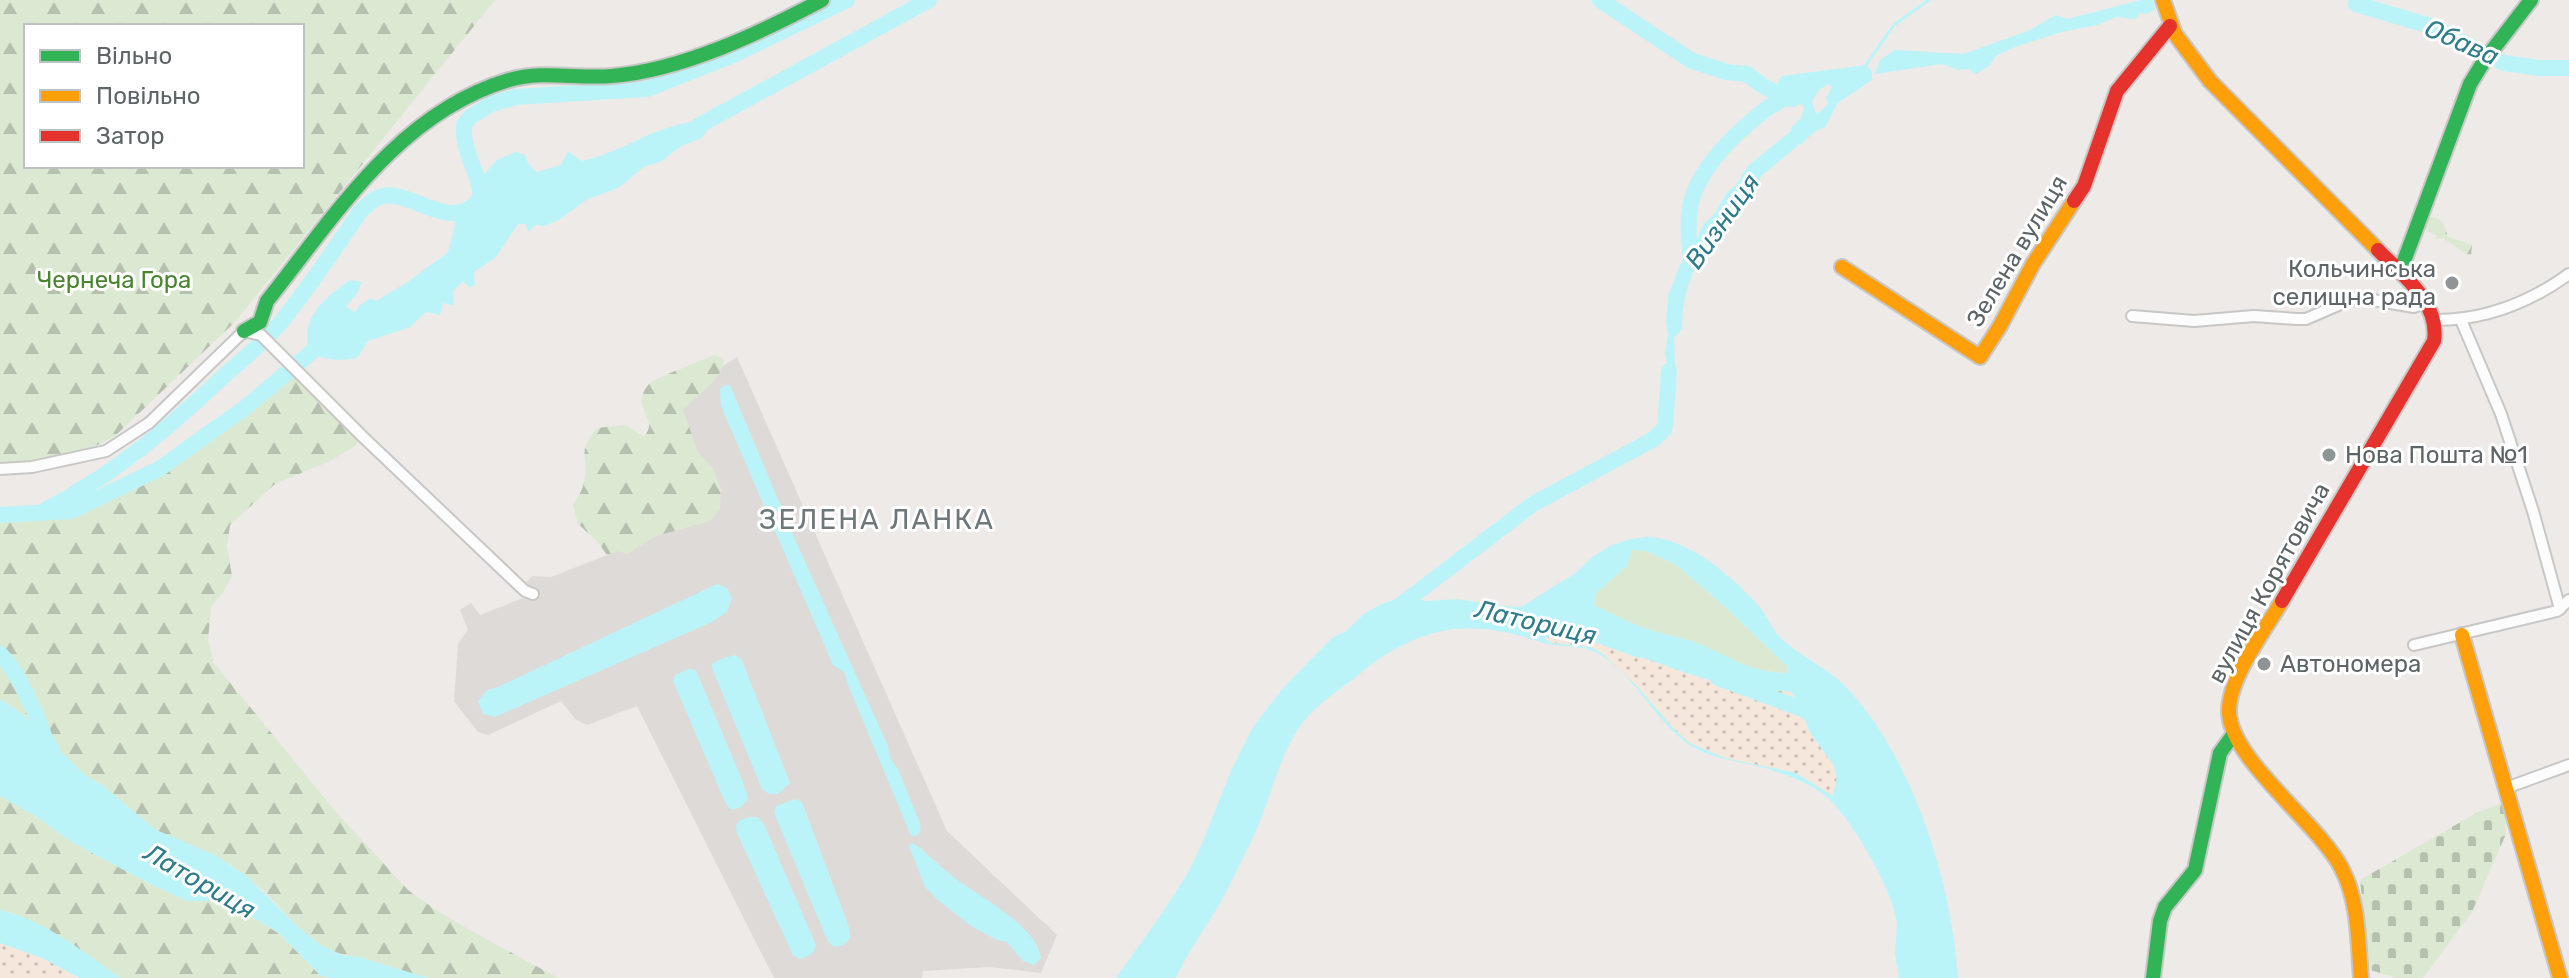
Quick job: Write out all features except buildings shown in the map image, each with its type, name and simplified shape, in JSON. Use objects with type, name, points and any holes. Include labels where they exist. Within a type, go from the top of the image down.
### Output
[{"type":"street","points":[[0,469],[32,467],[106,451],[149,423],[244,331],[260,322],[267,301],[367,175],[399,142],[459,102],[498,83],[531,74],[611,76],[646,71],[717,47],[822,0]]},
{"type":"street","points":[[2397,270],[2404,261],[2470,84],[2531,0]]},
{"type":"street","points":[[2164,4],[2170,26],[2210,81],[2397,270],[2426,302],[2436,320],[2461,320],[2502,311],[2569,274]]},
{"type":"street","name":"Зелена вулиця","points":[[1842,267],[1980,357],[2033,264],[2084,186],[2117,91],[2170,26]]},
{"type":"street","points":[[2132,316],[2194,321],[2254,316],[2297,319],[2361,298],[2414,307],[2426,302]]},
{"type":"street","name":"вулиця Корятовича","points":[[2233,735],[2229,701],[2239,675],[2434,341],[2436,320]]},
{"type":"street","points":[[2461,320],[2501,414],[2533,511],[2560,609]]},
{"type":"street","points":[[244,331],[261,335],[525,591],[533,594]]},
{"type":"street","points":[[2414,645],[2560,609],[2569,600]]},
{"type":"street","points":[[2462,635],[2560,978]]},
{"type":"street","points":[[2153,978],[2160,921],[2165,907],[2195,870],[2220,753],[2233,735],[2326,841],[2343,869],[2352,896],[2361,978]]},
{"type":"street","points":[[2506,788],[2569,765]]},
{"type":"shaded area","points":[[737,357],[947,831],[1057,935],[1041,973],[989,967],[923,971],[922,978],[774,978],[637,706],[587,725],[575,719],[561,701],[488,735],[478,732],[454,701],[458,644],[468,630],[460,610],[471,603],[480,615],[536,593],[526,582],[533,576],[551,577],[715,513],[670,400]]},
{"type":"green space","name":"Чернеча Гора","points":[[0,0],[495,0],[235,322],[116,435],[75,453],[0,463]]},
{"type":"green space","points":[[2426,217],[2438,218],[2444,224],[2448,237],[2472,245],[2471,255],[2443,238],[2435,239],[2437,235],[2423,225]]},
{"type":"green space","points":[[714,355],[723,358],[720,373],[683,410],[698,452],[712,467],[721,488],[720,509],[710,521],[656,536],[627,554],[618,551],[607,555],[578,524],[573,505],[583,485],[585,450],[590,437],[597,428],[626,425],[644,437],[649,425],[642,398],[649,384]]},
{"type":"green space","points":[[289,371],[318,392],[362,436],[355,446],[330,461],[275,484],[230,525],[227,546],[232,576],[211,607],[208,640],[214,663],[336,812],[408,890],[466,928],[558,978],[428,978],[327,950],[230,864],[156,830],[84,774],[21,713],[0,699],[0,515],[71,511],[159,469]]},
{"type":"green space","points":[[1632,550],[1646,551],[1675,564],[1787,666],[1788,673],[1738,663],[1694,642],[1641,627],[1594,605],[1596,593],[1627,566]]},
{"type":"green space","points":[[0,796],[70,841],[150,884],[188,901],[220,901],[237,908],[278,933],[320,975],[329,978],[120,978],[54,933],[0,910]]},
{"type":"green space","points":[[2505,802],[2506,834],[2472,912],[2423,978],[2397,978],[2370,970],[2360,880],[2478,812]]},
{"type":"sand","points":[[1578,633],[1618,640],[1633,654],[1704,679],[1791,692],[1799,703],[1810,733],[1833,764],[1837,778],[1833,797],[1796,773],[1725,758],[1690,743],[1602,653],[1591,647],[1553,643],[1544,639]]},
{"type":"sand","points":[[0,943],[44,959],[79,978],[0,978]]},
{"type":"water","points":[[2141,0],[2153,0],[2155,9],[2148,14],[2140,13],[2136,19],[2116,17],[2015,47],[1996,56],[1989,66],[1976,74],[1969,69],[1958,70],[1942,64],[1875,74],[1880,60],[1895,50],[1964,54],[2030,30],[2056,15],[2067,19]]},
{"type":"water","points":[[1866,65],[1872,71],[1872,80],[1838,103],[1825,127],[1815,131],[1801,144],[1790,129],[1801,118],[1802,104],[1785,107],[1776,113],[1766,104],[1782,76]],"holes":[[[1828,84],[1832,87],[1826,98],[1828,104],[1819,113],[1815,112],[1812,101],[1819,90]]]},
{"type":"water","points":[[715,117],[702,138],[681,146],[662,161],[644,167],[618,188],[586,200],[559,220],[544,226],[535,225],[529,232],[525,224],[518,224],[496,257],[474,272],[475,285],[470,288],[463,281],[453,291],[454,306],[443,303],[440,315],[426,312],[410,327],[368,341],[357,358],[333,360],[310,352],[308,330],[316,310],[350,280],[362,282],[346,307],[355,312],[371,298],[384,306],[438,269],[449,249],[456,220],[497,160],[516,152],[525,155],[536,172],[561,165],[568,151],[581,161],[591,159],[661,130]]},
{"type":"water","points":[[1764,154],[1773,155],[1762,176],[1729,215],[1717,238],[1714,234],[1695,268],[1684,302],[1682,329],[1674,338],[1676,379],[1663,397],[1668,296],[1678,270],[1686,251],[1695,244],[1703,225],[1716,212],[1727,192],[1736,185],[1748,166]]},
{"type":"water","points":[[730,385],[888,746],[890,758],[898,769],[920,823],[921,830],[917,836],[912,836],[909,831],[845,673],[833,665],[721,406],[720,389]]},
{"type":"water","points":[[1630,539],[1663,539],[1709,561],[1759,606],[1779,636],[1839,680],[1870,717],[1910,785],[1925,824],[1947,902],[1958,978],[1899,978],[1895,954],[1897,924],[1888,893],[1860,839],[1838,808],[1822,793],[1781,773],[1713,756],[1693,747],[1668,726],[1625,675],[1593,651],[1547,644],[1498,631],[1461,629],[1442,631],[1405,644],[1376,661],[1315,709],[1290,743],[1249,846],[1223,898],[1176,978],[1116,978],[1189,871],[1253,727],[1283,688],[1332,638],[1381,604],[1403,597],[1523,606],[1577,572],[1610,546]],"holes":[[[1632,550],[1646,551],[1675,564],[1787,666],[1788,673],[1750,667],[1689,640],[1641,627],[1594,605],[1596,593],[1627,566]],[[1578,633],[1594,639],[1618,640],[1632,654],[1728,685],[1791,692],[1799,703],[1810,733],[1833,764],[1837,778],[1833,796],[1796,773],[1725,758],[1690,743],[1602,653],[1591,647],[1553,643],[1544,639]]]},
{"type":"water","points":[[717,584],[727,588],[732,598],[727,612],[712,622],[495,717],[483,714],[478,701],[487,690]]},
{"type":"water","points":[[736,655],[742,660],[790,783],[778,794],[769,794],[762,789],[712,668],[712,664],[723,658]]},
{"type":"water","points":[[689,669],[696,670],[743,782],[748,798],[738,808],[730,809],[725,802],[673,681],[675,675]]},
{"type":"water","points":[[0,699],[21,713],[84,774],[156,830],[215,855],[247,876],[298,927],[332,954],[359,957],[428,978],[329,978],[320,975],[279,933],[237,908],[220,901],[188,901],[150,884],[70,841],[0,796]]},
{"type":"water","points":[[795,799],[802,802],[849,927],[850,938],[844,945],[834,947],[828,942],[774,813],[776,806]]},
{"type":"water","points":[[758,817],[764,824],[816,945],[806,957],[800,959],[793,955],[737,833],[736,825],[740,820]]},
{"type":"water","points":[[913,843],[1017,923],[1029,934],[1041,958],[1034,965],[1023,961],[1007,942],[971,926],[939,901],[925,887],[909,846]]},
{"type":"water","points":[[0,910],[48,929],[120,978],[79,978],[44,959],[0,943]]},
{"type":"waterway","points":[[482,205],[466,145],[464,125],[470,117],[491,104],[516,97],[647,89],[733,55],[847,0]]},
{"type":"waterway","points":[[698,126],[929,0]]},
{"type":"waterway","points":[[1600,0],[1692,61],[1727,72],[1747,74],[1763,86],[1793,99]]},
{"type":"waterway","points":[[1866,65],[1894,25],[1929,0]]},
{"type":"waterway","name":"Обава","points":[[2356,4],[2434,27],[2504,63],[2569,68]]},
{"type":"waterway","points":[[1691,259],[1691,203],[1704,173],[1728,143],[1784,97]]},
{"type":"waterway","name":"Визниця","points":[[1757,169],[1813,123]]},
{"type":"waterway","points":[[45,510],[95,481],[140,449],[262,342],[292,308],[360,212],[373,200],[387,196],[400,197],[454,213],[466,210],[478,201]]},
{"type":"waterway","points":[[367,316],[454,258]]},
{"type":"waterway","points":[[0,515],[71,511],[159,469],[246,407],[326,340]]},
{"type":"waterway","name":"Визниця","points":[[1394,610],[1533,504],[1654,439],[1665,428],[1669,371]]},
{"type":"waterway","name":"Латориця","points":[[1590,632],[1640,650]]},
{"type":"waterway","points":[[0,654],[21,683],[52,750]]},
{"type":"waterway","name":"Латориця","points":[[1718,678],[1805,710],[1818,720]]},
{"type":"waterway","name":"Латориця","points":[[324,948],[339,955]]},
{"type":"traffic: fast","points":[[244,331],[260,322],[267,301],[372,171],[434,116],[470,95],[522,77],[612,76],[666,66],[747,37],[822,0]]},
{"type":"traffic: fast","points":[[2397,270],[2404,261],[2470,84],[2531,0]]},
{"type":"traffic: fast","points":[[2153,978],[2160,921],[2165,907],[2195,870],[2220,753],[2233,735]]},
{"type":"traffic: slow","points":[[2163,0],[2175,34],[2210,81],[2378,250]]},
{"type":"traffic: slow","points":[[1842,267],[1980,357],[2033,264],[2074,201]]},
{"type":"traffic: slow","points":[[2282,601],[2241,669],[2229,711],[2233,730],[2243,749],[2331,851],[2342,869],[2355,908],[2361,978]]},
{"type":"traffic: slow","points":[[2462,635],[2560,978]]},
{"type":"traffic: jam","points":[[2074,201],[2084,186],[2117,91],[2170,26]]},
{"type":"traffic: jam","points":[[2282,601],[2434,341],[2434,327],[2425,302],[2408,279],[2378,250]]},
{"type":"place","name":"Кольчинська селищна рада","points":[[2452,283]]},
{"type":"place","name":"Нова Пошта №1","points":[[2329,455]]},
{"type":"place","name":"Автономера","points":[[2264,664]]},
{"type":"district","name":"ЗЕЛЕНА ЛАНКА","points":[[877,519]]}]
